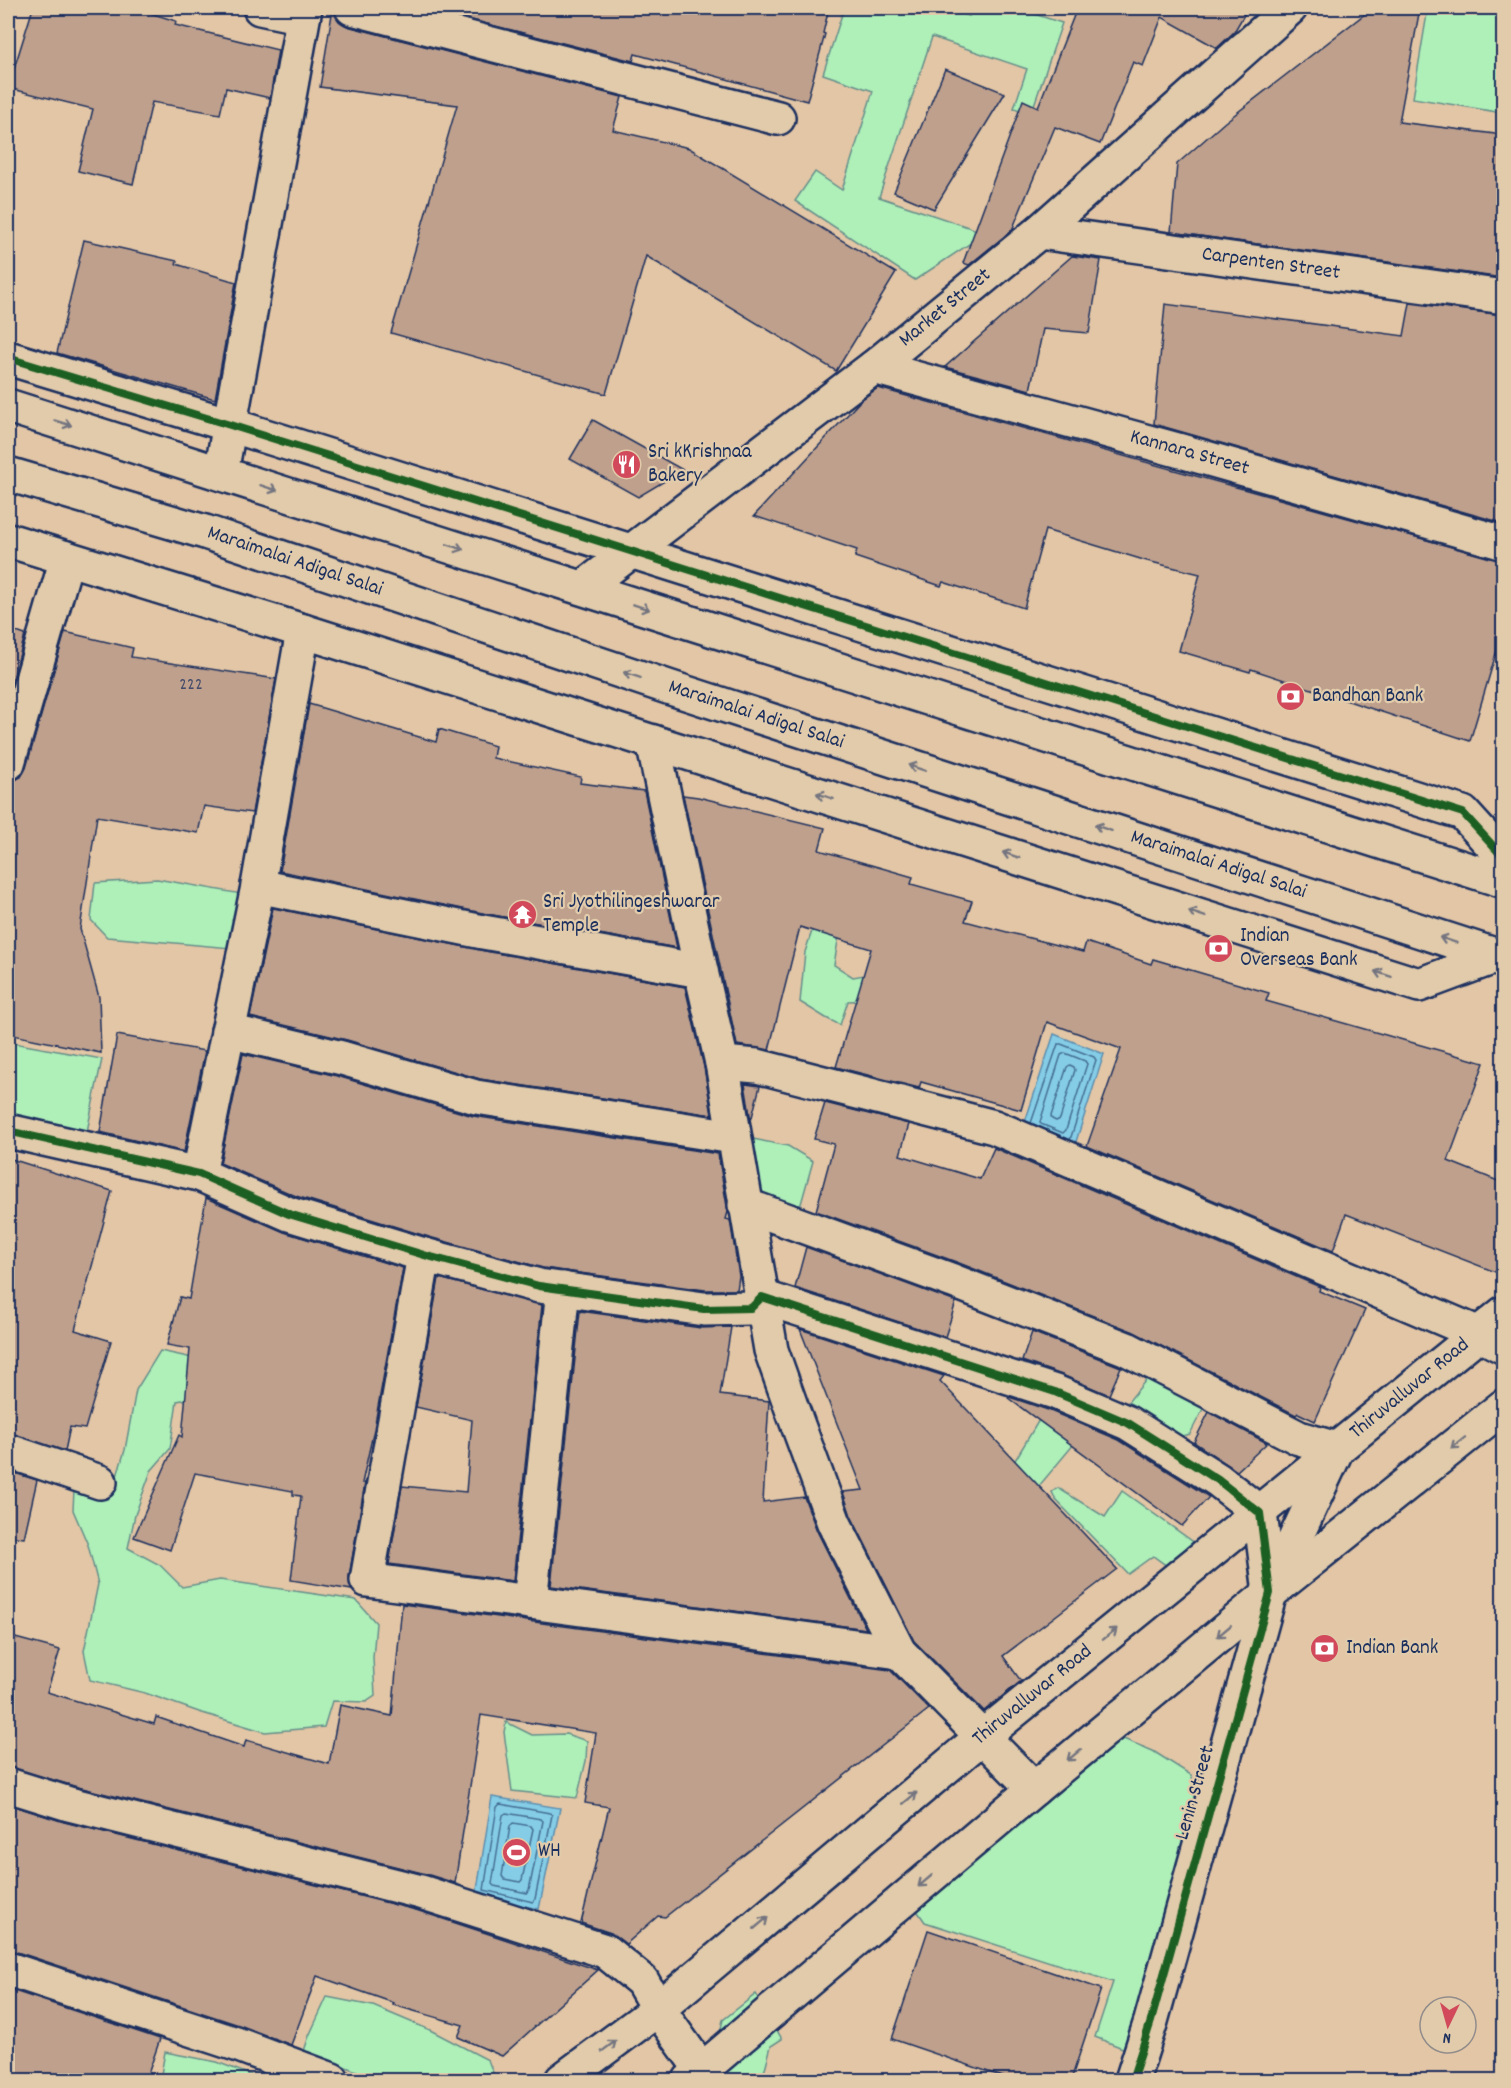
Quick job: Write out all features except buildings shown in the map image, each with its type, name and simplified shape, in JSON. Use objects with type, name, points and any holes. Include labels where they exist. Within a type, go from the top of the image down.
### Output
[{"type":"street","points":[[221,473],[304,12],[260,8]]},
{"type":"street","points":[[352,8],[778,118]]},
{"type":"street","name":"Market Street","points":[[584,588],[874,368],[1039,232],[1282,9]]},
{"type":"street","name":"Carpenten Street","points":[[1039,232],[1503,297]]},
{"type":"street","points":[[8,358],[230,425],[1463,813],[1503,858]]},
{"type":"street","name":"Kannara Street","points":[[874,368],[1180,451],[1503,543]]},
{"type":"street","points":[[8,406],[1503,881]]},
{"type":"street","name":"Maraimalai Adigal Salai","points":[[8,474],[205,532],[682,692],[1500,957]]},
{"type":"street","points":[[8,540],[303,631],[1419,985],[1500,957]]},
{"type":"street","points":[[8,763],[67,558]]},
{"type":"street","points":[[199,1174],[258,886],[303,631]]},
{"type":"street","points":[[653,742],[722,1063],[771,1350],[834,1523],[899,1652],[1034,1789]]},
{"type":"street","points":[[258,886],[483,932],[701,970]]},
{"type":"street","points":[[228,1031],[342,1058],[476,1097],[734,1137]]},
{"type":"street","points":[[722,1063],[757,1066],[994,1126],[1490,1340]]},
{"type":"street","points":[[8,1131],[199,1174],[289,1214],[424,1255],[539,1286],[704,1309],[751,1308],[762,1297]]},
{"type":"street","points":[[745,1205],[952,1281],[1127,1349],[1299,1438],[1336,1449],[1270,1593]]},
{"type":"street","points":[[424,1255],[367,1580],[899,1652]]},
{"type":"street","points":[[531,1602],[563,1289]]},
{"type":"street","points":[[762,1297],[1055,1392],[1128,1423],[1218,1480],[1260,1513]]},
{"type":"street","name":"Thiruvalluvar Road","points":[[562,2080],[658,2009],[982,1737],[1336,1449],[1490,1340],[1503,1313]]},
{"type":"street","points":[[8,1785],[69,1804],[421,1892],[605,1951],[642,1981],[697,2078],[849,1944],[1034,1789],[1270,1593],[1503,1406]]},
{"type":"street","points":[[8,1451],[100,1482]]},
{"type":"street","name":"Lenin Street","points":[[1132,2080],[1151,2021],[1270,1593],[1260,1513]]},
{"type":"street","points":[[8,1969],[236,2044],[332,2080]]},
{"type":"green space","points":[[844,8],[942,8],[969,16],[978,8],[1016,8],[1062,23],[1031,114],[1014,108],[1027,69],[932,37],[879,197],[986,233],[915,280],[795,201],[815,172],[842,190],[873,91],[823,74]]},
{"type":"green space","points":[[1428,8],[1503,8],[1503,113],[1413,98]]},
{"type":"green space","points":[[157,879],[242,894],[231,948],[107,937],[91,920],[95,883]]},
{"type":"green space","points":[[824,895],[842,917],[834,965],[853,977],[870,974],[877,1000],[848,1001],[840,1025],[800,1002],[805,952]]},
{"type":"green space","points":[[8,1042],[102,1059],[85,1141],[8,1121]]},
{"type":"green space","points":[[753,1139],[788,1146],[813,1161],[799,1211],[752,1193]]},
{"type":"green space","points":[[160,1351],[188,1357],[235,1375],[225,1393],[177,1401],[170,1449],[151,1471],[135,1515],[128,1548],[160,1565],[182,1587],[220,1580],[356,1600],[376,1623],[373,1658],[375,1696],[366,1702],[332,1701],[324,1727],[265,1732],[145,1693],[90,1680],[84,1651],[98,1584],[88,1545],[73,1510],[74,1490],[111,1496],[125,1450],[136,1390]]},
{"type":"green space","points":[[1150,1375],[1186,1390],[1204,1407],[1190,1434],[1181,1437],[1168,1436],[1143,1412],[1128,1402]]},
{"type":"green space","points":[[1044,1403],[1089,1417],[1097,1430],[1079,1438],[1034,1492],[1014,1462],[1039,1420]]},
{"type":"green space","points":[[1058,1488],[1105,1517],[1122,1491],[1206,1551],[1174,1571],[1153,1556],[1128,1574],[1056,1500],[1052,1492]]},
{"type":"green space","points":[[506,1722],[532,1735],[566,1734],[587,1741],[586,1761],[577,1798],[512,1791],[504,1732]]},
{"type":"green space","points":[[1111,1734],[1153,1751],[1191,1775],[1208,1817],[1140,2055],[1095,2037],[1113,1982],[925,1922],[916,1909]]},
{"type":"green space","points":[[756,1994],[782,2039],[771,2046],[762,2080],[714,2080],[710,2073],[723,2020]]},
{"type":"green space","points":[[327,1997],[373,2006],[430,2030],[488,2060],[496,2080],[380,2080],[304,2051]]},
{"type":"green space","points":[[165,2052],[217,2062],[256,2077],[254,2080],[160,2080]]},
{"type":"water","points":[[1054,1034],[1104,1054],[1073,1151],[1022,1131]]},
{"type":"water","name":"WH","points":[[492,1797],[560,1808],[539,1909],[476,1896]]},
{"type":"cycle path","points":[[8,358],[230,425],[1463,813],[1504,858]]},
{"type":"cycle path","points":[[8,1131],[199,1174],[289,1214],[424,1255],[539,1286],[704,1309],[751,1308],[762,1297],[1055,1392],[1128,1423],[1218,1480],[1260,1513],[1270,1593],[1151,2021],[1132,2080]]},
{"type":"place","name":"Sri kKrishnaa Bakery","points":[[627,465]]},
{"type":"place","name":"Bandhan Bank","points":[[1291,697]]},
{"type":"place","name":"Sri Jyothilingeshwarar Temple","points":[[522,915]]},
{"type":"place","name":"Indian Overseas Bank","points":[[1219,949]]},
{"type":"place","name":"Indian Bank","points":[[1325,1649]]},
{"type":"place","name":"WH","points":[[517,1852]]}]
